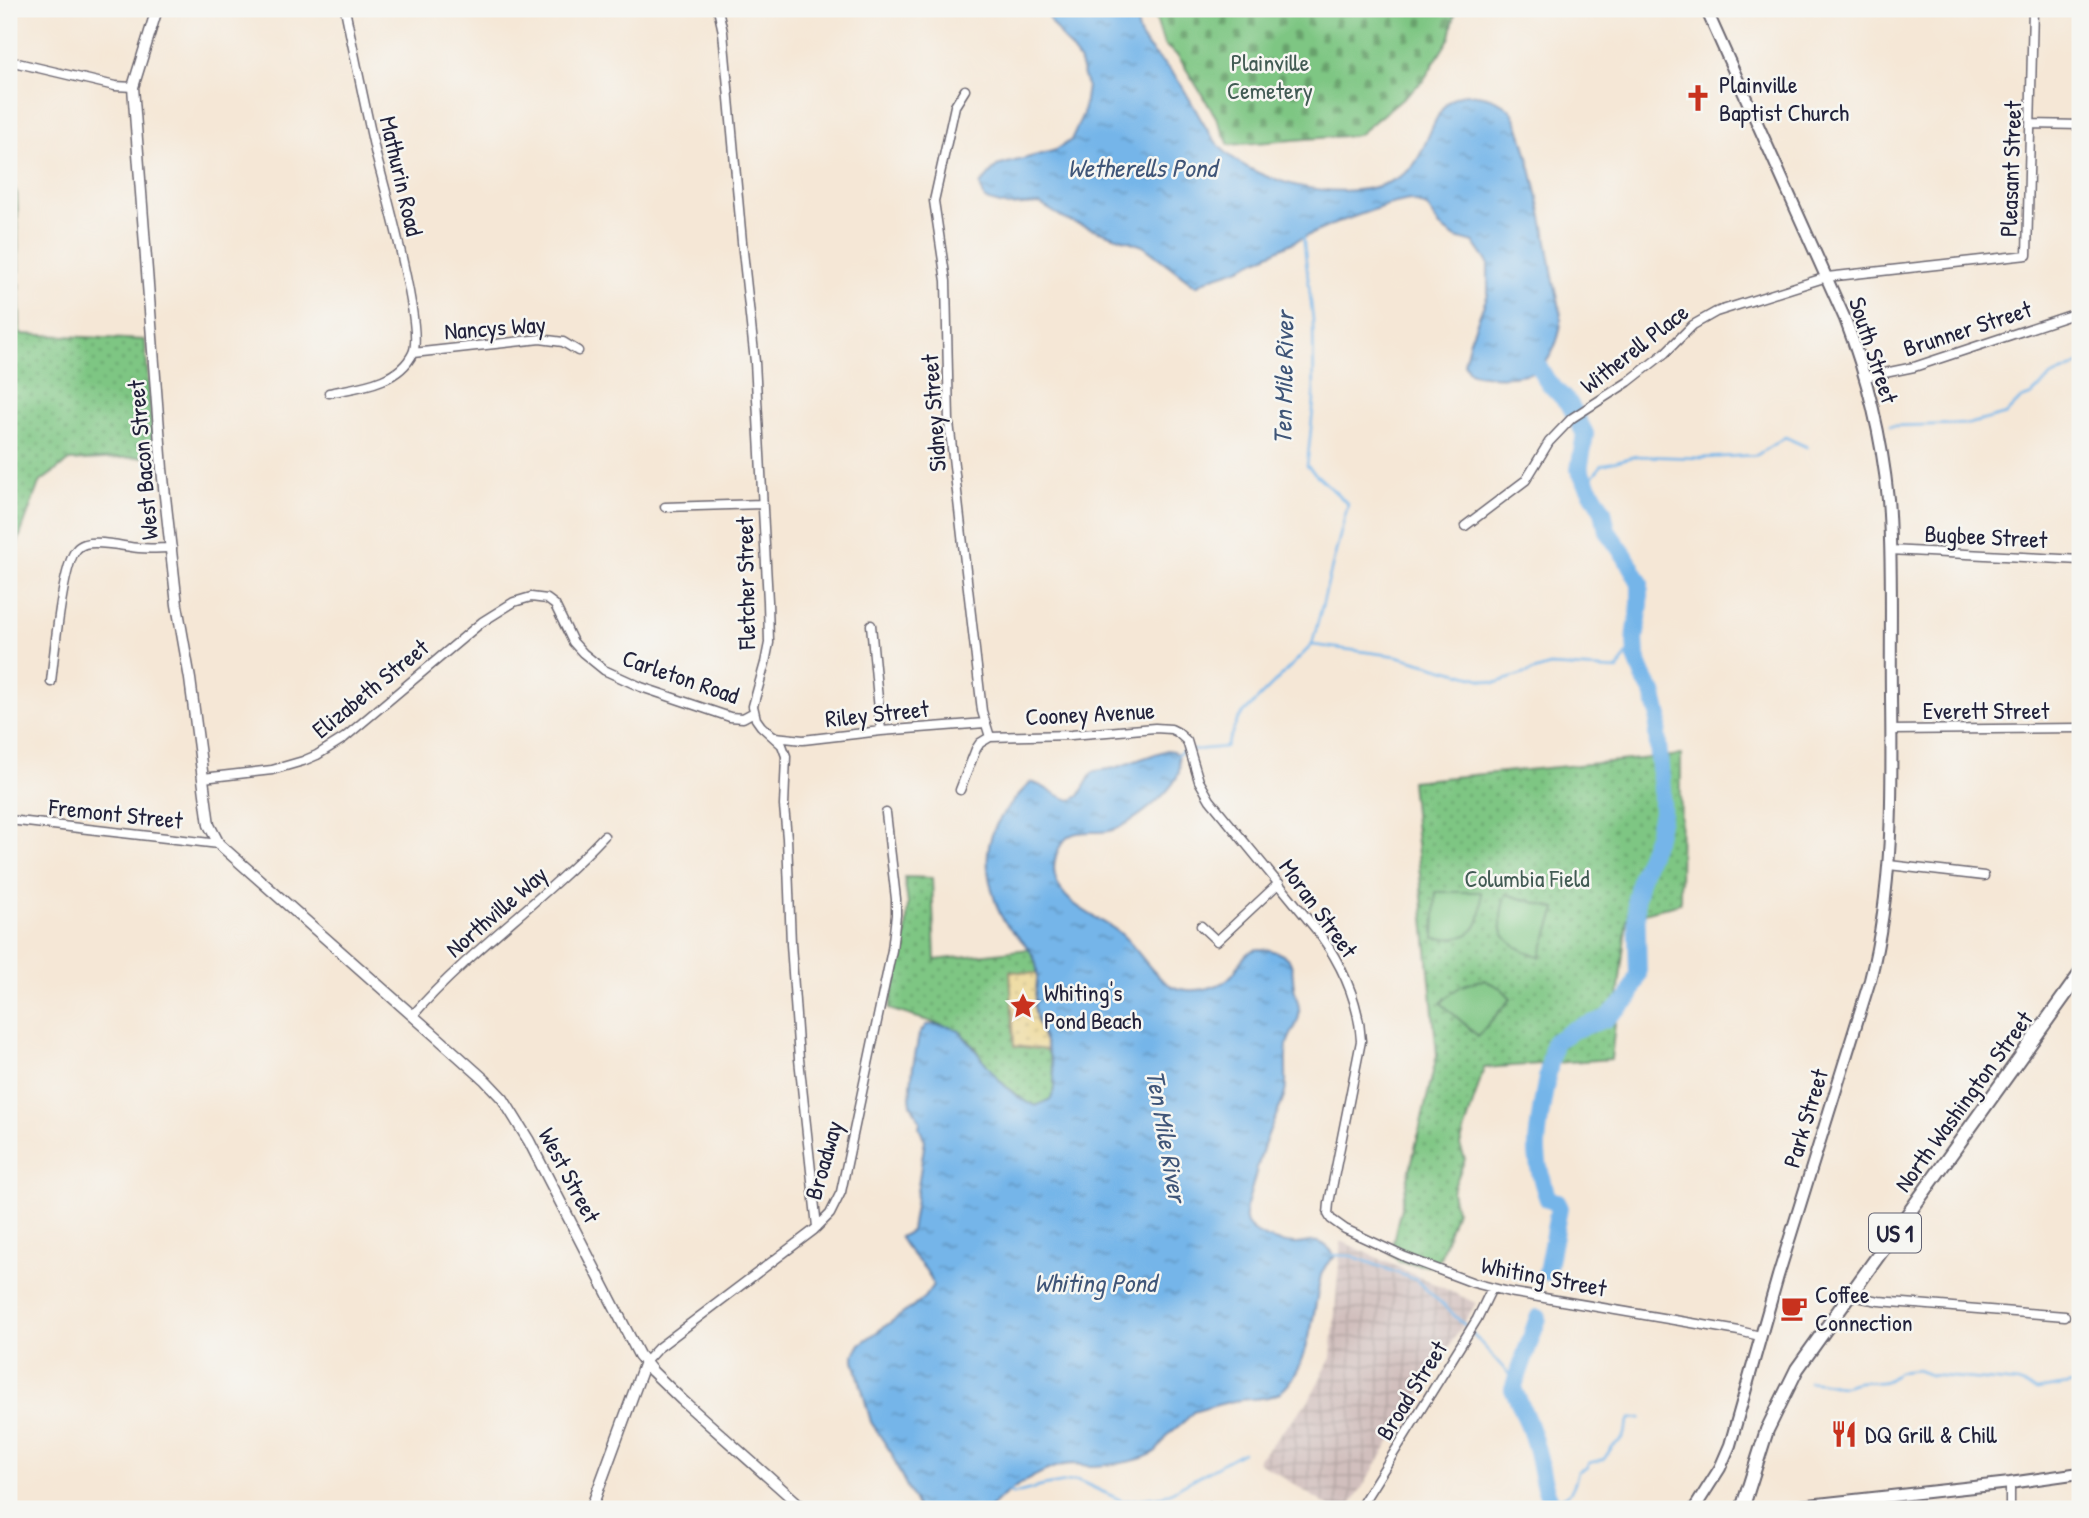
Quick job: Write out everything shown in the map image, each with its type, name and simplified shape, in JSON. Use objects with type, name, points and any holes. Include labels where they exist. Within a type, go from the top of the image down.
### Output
[{"type":"main road","name":"South Street","points":[[1706,9],[1827,277],[1853,341],[1876,423],[1885,474],[1890,550],[1891,730]]},
{"type":"main road","name":"Park Street","points":[[1698,1508],[1725,1457],[1870,980],[1882,926],[1889,865],[1891,730]]},
{"type":"main road","name":"North Washington Street","points":[[1742,1509],[1758,1455],[1781,1400],[1807,1354],[2080,974]]},
{"type":"main road","points":[[1772,1509],[1873,1504],[2080,1473]]},
{"type":"street","name":"West Bacon Street","points":[[157,9],[133,87],[160,447],[177,605],[190,679],[209,825],[219,844],[267,886]]},
{"type":"street","name":"Mathurin Road","points":[[345,9],[411,300],[415,339],[413,353]]},
{"type":"street","name":"Fletcher Street","points":[[718,9],[723,32],[741,242],[755,362],[769,643],[754,697],[754,712]]},
{"type":"street","name":"Pleasant Street","points":[[1827,277],[2027,255],[2033,9]]},
{"type":"street","points":[[9,61],[115,86],[133,87]]},
{"type":"street","name":"Sidney Street","points":[[965,90],[955,106],[934,201],[946,281],[949,422],[977,675],[990,737]]},
{"type":"street","points":[[2031,124],[2080,125]]},
{"type":"street","name":"Witherell Place","points":[[1465,526],[1526,480],[1549,442],[1575,416],[1628,382],[1704,317],[1827,277]]},
{"type":"street","name":"Brunner Street","points":[[1864,377],[1924,364],[2080,312]]},
{"type":"street","name":"Nancys Way","points":[[413,353],[540,339],[563,342],[578,351]]},
{"type":"street","points":[[329,393],[389,377],[413,353]]},
{"type":"street","points":[[665,507],[762,504]]},
{"type":"street","points":[[51,682],[52,658],[63,590],[76,550],[86,544],[96,543],[172,548]]},
{"type":"street","name":"Bugbee Street","points":[[1890,550],[2080,560]]},
{"type":"street","name":"Elizabeth Street","points":[[203,778],[272,770],[317,755],[344,738],[494,614],[522,599],[547,599]]},
{"type":"street","name":"Carleton Road","points":[[547,599],[555,605],[573,642],[604,670],[641,687],[730,717],[743,718],[754,712]]},
{"type":"street","points":[[871,625],[881,731]]},
{"type":"street","points":[[754,712],[761,726],[782,745],[786,755],[784,806],[791,944],[799,1059],[817,1227]]},
{"type":"street","name":"Riley Street","points":[[772,737],[803,740],[985,723]]},
{"type":"street","name":"Cooney Avenue","points":[[960,790],[976,749],[990,737],[1060,736],[1164,728],[1183,737],[1190,749],[1199,781],[1210,800]]},
{"type":"street","name":"Everett Street","points":[[1891,730],[2080,728]]},
{"type":"street","name":"Moran Street","points":[[1210,800],[1334,954],[1352,993],[1360,1023],[1361,1041],[1329,1203],[1328,1214],[1331,1219]]},
{"type":"street","name":"Broadway","points":[[591,1509],[645,1362],[658,1348],[817,1227],[830,1214],[841,1192],[892,950],[896,900],[886,813]]},
{"type":"street","name":"Fremont Street","points":[[9,820],[219,844]]},
{"type":"street","name":"Northville Way","points":[[413,1015],[458,968],[561,880],[604,836]]},
{"type":"street","points":[[1889,865],[1984,876]]},
{"type":"street","points":[[1201,926],[1217,942],[1279,883]]},
{"type":"street","name":"West Street","points":[[267,886],[485,1080],[513,1112],[639,1355],[682,1401],[804,1509]]},
{"type":"street","name":"Whiting Street","points":[[1331,1219],[1345,1229],[1405,1257],[1492,1288],[1760,1336]]},
{"type":"street","name":"Broad Street","points":[[1359,1509],[1467,1336],[1492,1288]]},
{"type":"street","points":[[1852,1291],[1863,1298],[1879,1301],[2065,1316]]},
{"type":"street","points":[[2010,1483],[2010,1509]]},
{"type":"shaded area","points":[[1341,1241],[1476,1303],[1349,1509],[1333,1509],[1257,1461],[1309,1400],[1331,1358]]},
{"type":"green space","name":"Plainville Cemetery","points":[[1153,9],[1456,9],[1450,37],[1423,81],[1358,135],[1229,145],[1216,117],[1178,56],[1164,45]]},
{"type":"green space","points":[[9,177],[17,194],[20,334],[145,340],[154,456],[69,461],[39,483],[9,566]]},
{"type":"green space","name":"Columbia Field","points":[[1681,755],[1680,903],[1627,918],[1611,1059],[1484,1068],[1460,1145],[1465,1159],[1452,1192],[1456,1210],[1437,1267],[1400,1262],[1390,1254],[1437,1055],[1411,781]]},
{"type":"green space","points":[[904,877],[932,878],[935,960],[1029,949],[1037,967],[1039,1025],[1053,1071],[1054,1090],[1051,1099],[1036,1106],[1009,1089],[992,1073],[976,1048],[958,1030],[889,1009],[906,933],[908,904]]},
{"type":"green space","points":[[1436,892],[1481,892],[1481,915],[1473,930],[1458,938],[1434,938]]},
{"type":"green space","points":[[1506,894],[1556,909],[1540,957],[1510,942],[1505,935],[1501,918]]},
{"type":"green space","points":[[1484,980],[1501,988],[1511,998],[1478,1036],[1441,1003],[1460,987]]},
{"type":"sand","name":"Whiting's Pond Beach","points":[[1010,971],[1038,974],[1036,1019],[1048,1050],[1014,1046]]},
{"type":"water","name":"Wetherells Pond","points":[[1047,9],[1136,9],[1139,32],[1144,41],[1177,79],[1216,142],[1250,169],[1296,185],[1345,191],[1367,189],[1387,183],[1405,173],[1417,161],[1440,113],[1447,103],[1457,96],[1469,94],[1503,104],[1515,117],[1528,157],[1561,313],[1556,343],[1540,371],[1504,376],[1469,372],[1464,363],[1488,294],[1488,263],[1474,243],[1456,238],[1440,227],[1427,207],[1409,200],[1339,222],[1196,286],[1143,246],[1067,220],[1040,204],[1008,206],[985,200],[980,185],[997,166],[1056,150],[1071,140],[1083,114],[1087,86],[1079,60],[1051,23]]},
{"type":"water","name":"Whiting Pond","points":[[1167,750],[1178,755],[1180,768],[1166,792],[1148,809],[1118,828],[1104,832],[1077,833],[1068,837],[1056,855],[1055,876],[1059,887],[1073,903],[1120,933],[1158,976],[1176,988],[1198,990],[1222,983],[1231,976],[1246,955],[1254,950],[1274,951],[1290,961],[1299,1016],[1287,1045],[1285,1093],[1262,1150],[1246,1208],[1246,1221],[1263,1236],[1298,1244],[1318,1242],[1328,1247],[1335,1256],[1321,1275],[1303,1357],[1288,1385],[1277,1394],[1228,1402],[1193,1412],[1150,1455],[1114,1464],[1062,1465],[1016,1487],[989,1509],[918,1509],[892,1454],[871,1422],[854,1355],[860,1344],[922,1300],[933,1285],[927,1272],[900,1237],[911,1231],[925,1140],[910,1097],[919,1035],[926,1025],[955,1029],[1014,1094],[1036,1106],[1051,1099],[1054,1090],[1053,1069],[1036,1017],[1034,1003],[1037,973],[1034,958],[1002,917],[991,886],[988,854],[994,828],[1031,782],[1072,800],[1079,796],[1092,773]]},
{"type":"waterway","name":"Ten Mile River","points":[[1176,756],[1183,751],[1226,747],[1238,719],[1312,645],[1348,504],[1307,466],[1314,400],[1313,320],[1303,235]]},
{"type":"waterway","name":"Ten Mile River","points":[[1530,352],[1547,381],[1570,405],[1585,434],[1579,470],[1603,511],[1607,531],[1640,583],[1636,657],[1653,693],[1659,716],[1657,734],[1662,789],[1662,813],[1657,835],[1641,876],[1636,899],[1638,974],[1629,998],[1605,1019],[1573,1030],[1554,1042],[1537,1145],[1538,1166],[1548,1199],[1556,1202],[1559,1208],[1547,1272]]},
{"type":"waterway","points":[[1890,426],[1969,424],[2006,414],[2021,399],[2032,395],[2049,378],[2080,364]]},
{"type":"waterway","points":[[1586,484],[1602,465],[1636,456],[1702,458],[1757,455],[1785,437],[1807,447]]},
{"type":"waterway","points":[[1313,645],[1397,656],[1495,683],[1550,666],[1618,670],[1635,639]]},
{"type":"waterway","name":"Ten Mile River","points":[[1333,1255],[1352,1256],[1416,1280],[1468,1328]]},
{"type":"waterway","name":"Ten Mile River","points":[[1538,1318],[1513,1389],[1532,1435],[1546,1489],[1556,1509]]},
{"type":"waterway","name":"Ten Mile River","points":[[1472,1333],[1515,1381]]},
{"type":"waterway","points":[[1809,1382],[1842,1386],[1864,1381],[1883,1382],[1898,1372],[1917,1370],[1930,1375],[2018,1383],[2037,1390],[2080,1383]]},
{"type":"waterway","points":[[1551,1502],[1570,1492],[1578,1471],[1586,1468],[1589,1463],[1604,1459],[1622,1439],[1630,1419],[1641,1418]]},
{"type":"waterway","points":[[1007,1489],[1013,1494],[1077,1480],[1123,1501],[1163,1496],[1243,1452]]},
{"type":"place","name":"Plainville Baptist Church","points":[[1698,98]]},
{"type":"place","name":"Whiting's Pond Beach","points":[[1023,1006]]},
{"type":"place","name":"Coffee Connection","points":[[1794,1308]]},
{"type":"place","name":"DQ Grill & Chill","points":[[1844,1434]]}]
